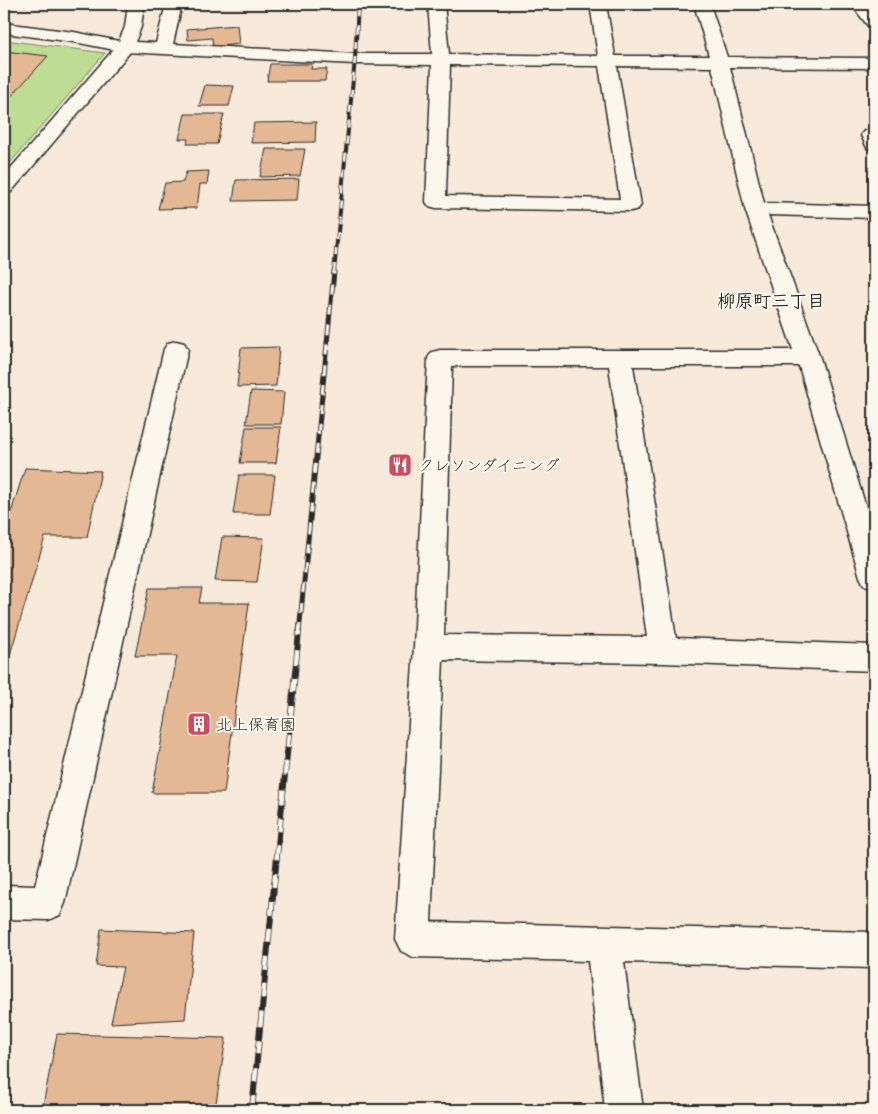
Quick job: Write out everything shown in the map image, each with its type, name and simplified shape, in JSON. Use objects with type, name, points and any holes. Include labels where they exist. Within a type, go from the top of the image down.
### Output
[{"type":"street","points":[[4,188],[125,47],[133,27],[136,4]]},
{"type":"street","points":[[163,49],[174,4]]},
{"type":"street","points":[[436,4],[441,61],[436,202],[631,206],[598,4]]},
{"type":"street","points":[[702,4],[720,63],[755,210],[808,358],[874,577]]},
{"type":"street","points":[[859,4],[874,22]]},
{"type":"street","points":[[4,28],[74,37],[125,47],[355,59],[874,64]]},
{"type":"street","points":[[874,135],[871,135],[874,144]]},
{"type":"street","points":[[755,210],[874,212]]},
{"type":"street","points":[[4,902],[48,903],[176,349]]},
{"type":"street","points":[[620,357],[663,650]]},
{"type":"street","points":[[808,358],[440,358],[413,939],[874,950]]},
{"type":"street","points":[[428,647],[663,650],[874,658]]},
{"type":"street","points":[[604,944],[624,1110]]},
{"type":"green space","points":[[4,40],[105,53],[4,170]]},
{"type":"building","points":[[237,25],[239,44],[213,47],[212,38],[188,40],[187,29]]},
{"type":"building","points":[[4,51],[48,56],[4,104]]},
{"type":"building","points":[[270,64],[312,64],[311,69],[327,69],[325,81],[267,81]]},
{"type":"building","points":[[205,85],[234,86],[229,106],[199,106]]},
{"type":"building","points":[[185,114],[224,114],[217,144],[187,144],[188,139],[179,139]]},
{"type":"building","points":[[316,122],[315,142],[251,143],[254,123]]},
{"type":"building","points":[[266,149],[305,149],[300,176],[260,177]]},
{"type":"building","points":[[209,171],[207,184],[200,184],[197,208],[158,209],[165,183],[183,182],[186,172]]},
{"type":"building","points":[[299,179],[297,200],[233,201],[236,180]]},
{"type":"building","points":[[279,347],[276,386],[237,387],[241,348]]},
{"type":"building","points":[[251,391],[284,392],[281,424],[246,424]]},
{"type":"building","points":[[246,427],[281,427],[276,463],[240,463]]},
{"type":"building","points":[[25,468],[101,471],[87,537],[45,537],[4,675],[4,535]]},
{"type":"building","points":[[239,475],[275,475],[270,514],[233,514]]},
{"type":"building","points":[[222,537],[264,538],[257,582],[215,581]]},
{"type":"building","name":"北上保育園","points":[[149,588],[202,588],[199,603],[249,603],[224,793],[152,793],[177,656],[135,656]]},
{"type":"building","points":[[101,929],[194,933],[185,1019],[111,1023],[123,967],[96,966]]},
{"type":"building","points":[[57,1034],[226,1038],[215,1110],[42,1110]]},
{"type":"railway","points":[[334,272],[355,59],[358,4]]},
{"type":"railway","points":[[299,633],[334,271]]},
{"type":"railway","points":[[252,1110],[299,632]]},
{"type":"place","name":"クレソンダイニング","points":[[400,465]]},
{"type":"place","name":"北上保育園","points":[[199,724]]},
{"type":"district","name":"柳原町三丁目","points":[[771,301]]}]
